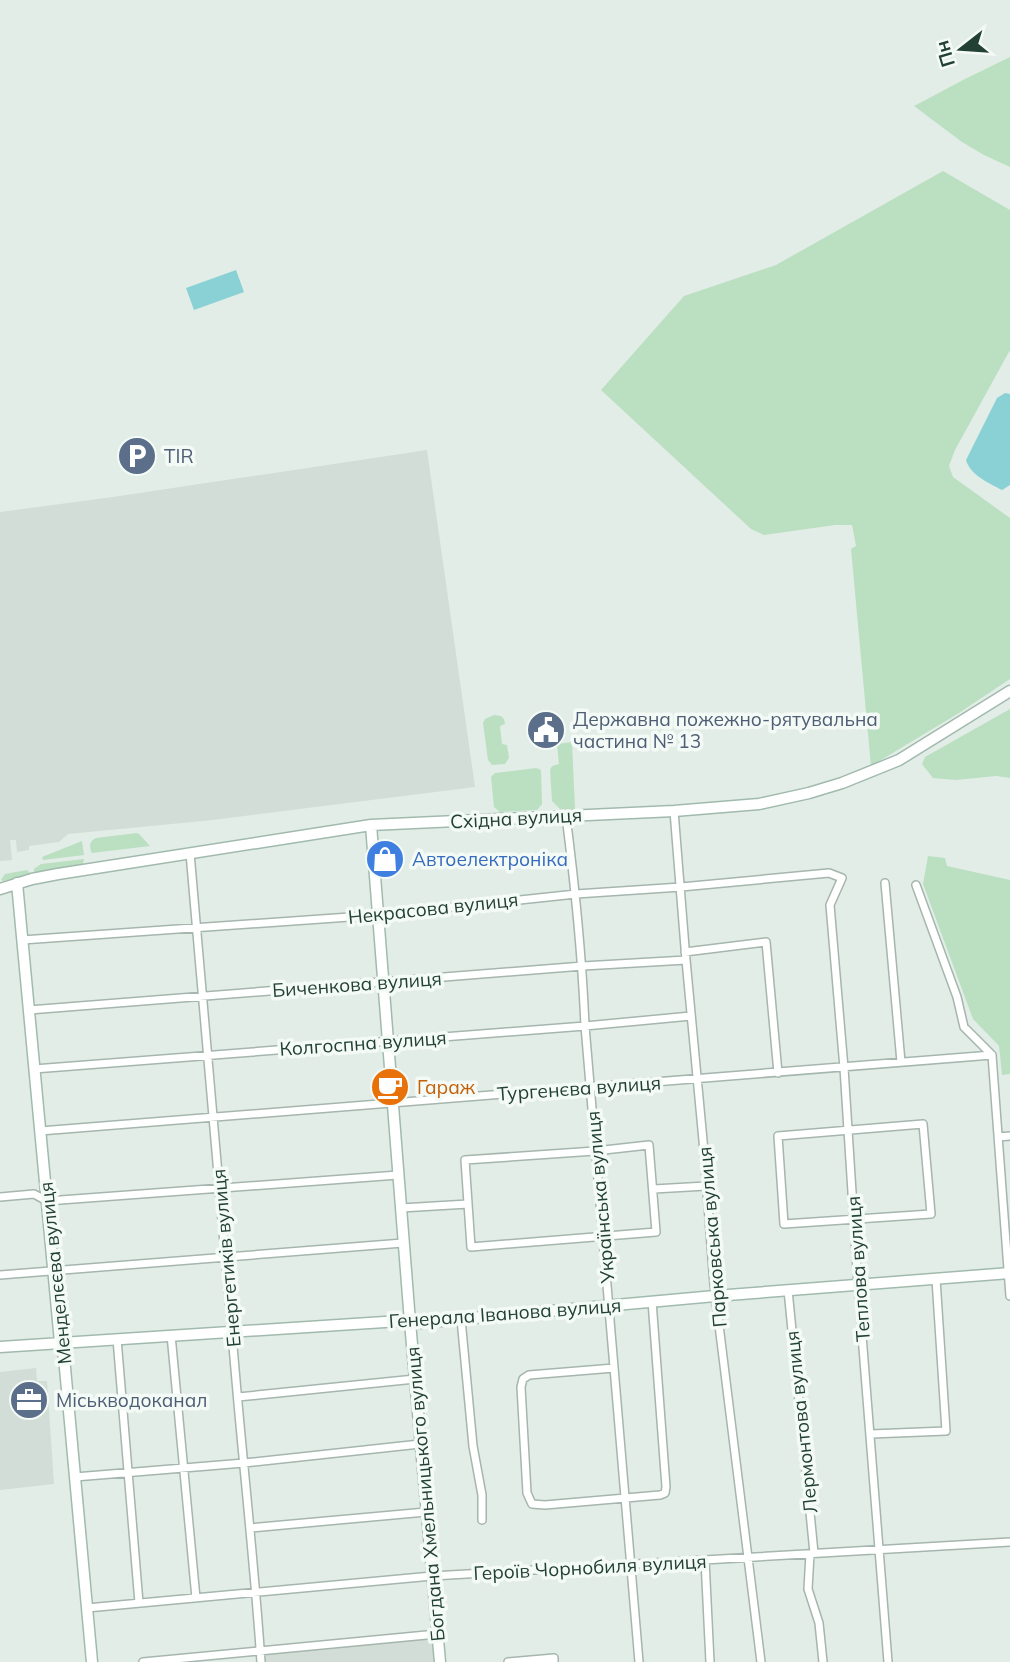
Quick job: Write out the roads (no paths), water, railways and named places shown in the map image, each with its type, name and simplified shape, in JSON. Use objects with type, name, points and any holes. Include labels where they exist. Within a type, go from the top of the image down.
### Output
[{"type":"street","name":"Східна вулиця","points":[[0,889],[58,874],[371,825],[674,811],[759,804],[842,783],[899,760],[1010,691]]},
{"type":"street","name":"Парковська вулиця","points":[[674,811],[716,1296],[761,1662]]},
{"type":"street","name":"Українська вулиця","points":[[566,816],[583,966],[585,1026],[639,1662]]},
{"type":"street","name":"Богдана Хмельницького вулиця","points":[[371,825],[440,1662]]},
{"type":"street","name":"Енергетиків вулиця","points":[[190,853],[243,1463],[257,1592],[261,1662]]},
{"type":"street","name":"Некрасова вулиця","points":[[22,940],[378,915],[576,894],[829,873],[842,878]]},
{"type":"street","name":"Теплова вулиця","points":[[842,878],[830,905],[887,1662]]},
{"type":"street","name":"Менделєєва вулиця","points":[[17,883],[92,1662]]},
{"type":"street","points":[[885,883],[901,1062]]},
{"type":"street","points":[[916,885],[957,997],[964,1027],[992,1055],[1010,1296]]},
{"type":"street","name":"Биченкова вулиця","points":[[29,1010],[583,966],[685,956],[766,942],[778,1073]]},
{"type":"street","name":"Колгоспна вулиця","points":[[34,1069],[691,1016]]},
{"type":"street","name":"Тургенєва вулиця","points":[[40,1131],[992,1055]]},
{"type":"street","points":[[923,1125],[931,1214],[784,1224],[778,1136],[848,1130],[923,1125]]},
{"type":"street","points":[[998,1137],[1010,1136]]},
{"type":"street","points":[[649,1145],[656,1232],[471,1247],[465,1160],[596,1151],[649,1145]]},
{"type":"street","points":[[0,1196],[34,1194],[47,1201],[398,1175]]},
{"type":"street","points":[[654,1189],[706,1186]]},
{"type":"street","points":[[401,1208],[468,1204]]},
{"type":"street","points":[[0,1275],[404,1243]]},
{"type":"street","name":"Генерала Іванова вулиця","points":[[0,1347],[461,1319],[1009,1273]]},
{"type":"street","points":[[871,1434],[946,1431],[936,1279]]},
{"type":"street","name":"Лермонтова вулиця","points":[[788,1290],[812,1554],[808,1589],[819,1623],[823,1662]]},
{"type":"street","points":[[614,1368],[529,1375],[523,1379],[521,1387],[527,1493],[532,1504],[545,1506],[665,1493],[652,1301]]},
{"type":"street","points":[[461,1319],[473,1446],[482,1495],[482,1520]]},
{"type":"street","points":[[171,1335],[195,1598]]},
{"type":"street","points":[[117,1339],[139,1603]]},
{"type":"street","points":[[238,1397],[415,1379]]},
{"type":"street","points":[[75,1477],[420,1444]]},
{"type":"street","points":[[250,1528],[426,1512]]},
{"type":"street","name":"Героїв Чорнобиля вулиця","points":[[87,1608],[432,1576],[1010,1542]]},
{"type":"street","points":[[705,1560],[710,1662]]},
{"type":"street","points":[[143,1662],[437,1634]]},
{"type":"street","points":[[508,1662],[554,1658],[554,1662]]},
{"type":"water","points":[[236,270],[244,292],[194,310],[186,288]]},
{"type":"water","points":[[1005,393],[1010,394],[1010,485],[1002,490],[976,474],[966,460],[997,398]]},
{"type":"place","name":"TIR","points":[[137,456]]},
{"type":"place","name":"Державна пожежно-рятувальна частина № 13","points":[[546,730]]},
{"type":"place","name":"Автоелектроніка","points":[[385,859]]},
{"type":"place","name":"Гараж","points":[[390,1087]]},
{"type":"place","name":"Міськводоканал","points":[[29,1400]]}]
